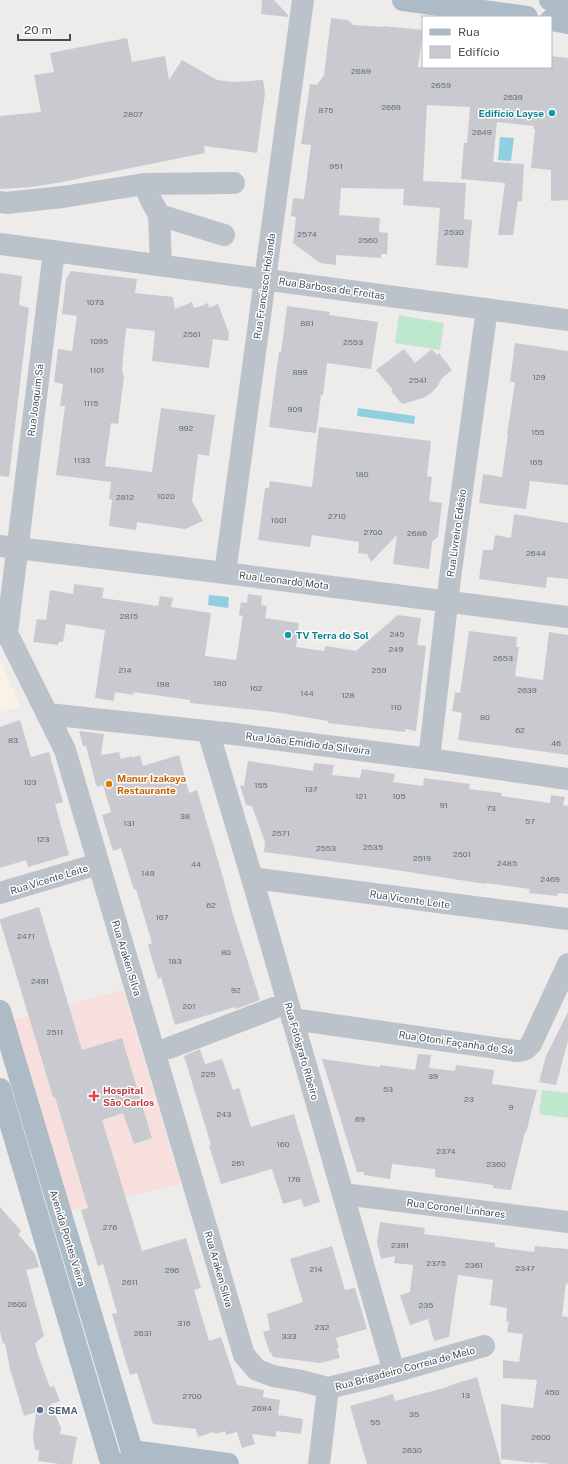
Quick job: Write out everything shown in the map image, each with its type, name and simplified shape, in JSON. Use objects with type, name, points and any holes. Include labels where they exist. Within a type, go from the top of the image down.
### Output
[{"type":"main road","points":[[403,0],[520,16]]},
{"type":"main road","points":[[550,0],[568,2]]},
{"type":"main road","points":[[552,20],[568,23]]},
{"type":"main road","name":"Avenida Pontes Vieira","points":[[0,1011],[119,1460]]},
{"type":"main road","points":[[0,1089],[119,1460],[228,1464]]},
{"type":"street","name":"Rua Francisco Holanda","points":[[225,573],[303,0]]},
{"type":"street","points":[[0,202],[6,203],[63,197],[144,184],[234,182]]},
{"type":"street","points":[[144,184],[159,215],[161,265]]},
{"type":"street","points":[[159,215],[224,235]]},
{"type":"street","name":"Rua Barbosa de Freitas","points":[[0,244],[568,320]]},
{"type":"street","name":"Rua Joaquim Sá","points":[[8,547],[54,251]]},
{"type":"street","name":"Rua Livreiro Edésio","points":[[429,759],[448,601],[487,308]]},
{"type":"street","name":"Rua Leonardo Mota","points":[[8,547],[568,617]]},
{"type":"street","name":"Rua Araken Silva","points":[[8,547],[7,633],[65,750],[244,1355],[257,1370]]},
{"type":"street","name":"Rua João Emídio da Silveira","points":[[48,714],[208,731],[429,759],[568,779]]},
{"type":"street","name":"Rua Fotógrafo Ribeiro","points":[[208,731],[252,878],[283,1013],[343,1194],[394,1372]]},
{"type":"street","name":"Rua Vicente Leite","points":[[0,893],[98,864]]},
{"type":"street","name":"Rua Vicente Leite","points":[[252,878],[568,919]]},
{"type":"street","name":"Rua Otoni Façanha de Sá","points":[[169,1048],[283,1013],[523,1051],[530,1044],[568,964]]},
{"type":"street","name":"Rua Coronel Linhares","points":[[343,1194],[568,1222]]},
{"type":"street","name":"Rua Brigadeiro Correia de Melo","points":[[257,1370],[273,1376],[302,1381],[328,1388],[394,1372],[484,1346]]},
{"type":"street","points":[[319,1464],[328,1388]]},
{"type":"shaded area","points":[[0,660],[20,707],[0,712]]},
{"type":"shaded area","name":"Hospital São Carlos","points":[[123,990],[181,1184],[66,1211],[11,1021]]},
{"type":"green space","points":[[399,315],[444,323],[440,350],[395,343]]},
{"type":"green space","points":[[542,1090],[568,1093],[568,1118],[539,1114]]},
{"type":"water","points":[[500,137],[514,138],[511,161],[498,160]]},
{"type":"water","points":[[358,408],[415,416],[414,424],[357,416]]},
{"type":"water","points":[[209,595],[229,597],[228,608],[208,605]]},
{"type":"building","points":[[262,0],[274,0],[288,15],[288,17],[261,14]]},
{"type":"building","points":[[331,18],[348,20],[353,25],[422,30],[418,67],[422,68],[552,68],[552,56],[568,58],[568,200],[551,201],[551,170],[531,168],[535,129],[533,129],[534,126],[497,122],[493,162],[524,164],[522,201],[518,201],[513,235],[498,235],[505,183],[461,179],[464,143],[467,143],[470,107],[427,105],[423,181],[466,183],[464,219],[472,220],[468,268],[436,265],[440,208],[403,205],[404,189],[341,188],[339,215],[380,218],[379,232],[388,233],[387,254],[381,254],[381,258],[336,255],[336,265],[320,263],[293,243],[296,217],[291,216],[293,198],[304,199],[311,145],[301,144],[310,84],[317,85],[324,75]]},
{"type":"building","points":[[127,38],[132,62],[165,56],[169,80],[182,60],[217,80],[234,82],[263,80],[265,93],[257,153],[204,146],[205,153],[62,182],[32,187],[0,189],[0,116],[41,112],[34,75],[54,72],[50,53]]},
{"type":"building","points":[[71,271],[137,279],[135,293],[173,297],[175,309],[192,302],[194,308],[208,303],[209,308],[218,304],[229,333],[228,341],[213,339],[209,368],[152,361],[155,331],[126,328],[122,369],[124,377],[118,424],[111,423],[105,466],[152,472],[161,408],[215,415],[209,456],[198,454],[192,501],[203,521],[185,529],[137,522],[136,530],[109,526],[112,500],[109,499],[111,482],[56,475],[65,406],[60,406],[63,384],[54,382],[58,349],[72,351],[77,316],[62,314],[66,279]]},
{"type":"building","points":[[0,273],[22,276],[19,305],[29,308],[9,477],[0,476]]},
{"type":"building","points":[[287,306],[330,312],[329,315],[378,322],[371,369],[327,363],[316,433],[269,427]]},
{"type":"building","points":[[515,343],[568,351],[568,485],[530,481],[526,509],[479,503],[483,474],[502,477],[515,382],[510,382]]},
{"type":"building","points":[[404,349],[415,363],[432,349],[437,355],[439,353],[452,370],[442,378],[437,387],[431,393],[423,398],[402,404],[391,391],[393,390],[376,370]]},
{"type":"building","points":[[319,427],[431,441],[427,476],[432,477],[429,501],[442,503],[438,537],[432,542],[429,569],[393,564],[397,535],[371,562],[367,554],[358,553],[359,542],[312,535],[310,547],[258,540],[265,488],[269,488],[270,481],[312,487]]},
{"type":"building","points":[[514,514],[568,523],[568,579],[547,577],[546,588],[479,579],[483,550],[493,550],[495,535],[511,538]]},
{"type":"building","points":[[74,584],[104,588],[102,598],[158,606],[160,596],[173,598],[171,607],[211,613],[205,656],[236,660],[243,616],[239,615],[241,602],[247,603],[248,594],[262,596],[261,605],[267,606],[265,618],[299,623],[296,647],[324,651],[325,646],[356,651],[398,615],[421,618],[417,645],[426,646],[416,731],[405,729],[405,732],[328,723],[328,721],[274,712],[190,703],[190,700],[133,692],[133,695],[115,692],[114,701],[95,698],[105,630],[66,624],[63,642],[59,642],[58,645],[33,642],[37,619],[46,620],[50,590],[73,594]]},
{"type":"building","points":[[469,631],[517,637],[516,647],[519,647],[515,676],[543,680],[549,632],[568,635],[568,755],[458,740],[462,713],[452,711],[455,692],[460,693]]},
{"type":"building","points":[[20,720],[31,757],[49,752],[63,802],[55,804],[69,855],[28,867],[26,860],[0,868],[0,727]]},
{"type":"building","points":[[79,731],[104,734],[101,755],[119,752],[121,759],[132,756],[132,758],[140,755],[143,766],[179,755],[189,793],[197,790],[234,918],[260,1000],[236,1009],[235,1007],[175,1025],[161,977],[158,979],[148,945],[152,943],[136,889],[134,890],[121,848],[113,851],[102,815],[111,812],[103,785],[98,787],[96,785],[86,746],[83,746]]},
{"type":"building","points":[[248,761],[313,771],[314,763],[334,765],[332,775],[360,778],[362,769],[395,774],[393,782],[423,786],[424,778],[470,784],[469,789],[502,793],[501,796],[550,803],[551,795],[565,797],[563,805],[568,806],[568,894],[558,893],[557,896],[529,893],[530,889],[485,884],[264,852],[265,842],[252,806],[246,805],[240,785],[244,786]]},
{"type":"building","points":[[39,907],[82,1050],[122,1038],[152,1138],[134,1144],[123,1113],[102,1120],[142,1251],[186,1238],[201,1288],[194,1290],[209,1341],[221,1337],[237,1385],[264,1390],[263,1397],[280,1400],[278,1415],[303,1419],[301,1434],[276,1431],[276,1437],[252,1434],[255,1444],[242,1448],[237,1432],[226,1435],[225,1431],[215,1434],[214,1432],[198,1437],[196,1429],[153,1424],[137,1373],[130,1375],[112,1314],[117,1313],[103,1264],[98,1266],[81,1210],[88,1208],[0,921],[0,919]]},
{"type":"building","points":[[568,1012],[568,1041],[556,1085],[539,1082],[546,1056]]},
{"type":"building","points":[[200,1049],[205,1064],[222,1059],[233,1090],[239,1088],[251,1127],[294,1114],[320,1202],[304,1207],[301,1199],[283,1204],[272,1169],[221,1184],[209,1145],[211,1145],[184,1056]]},
{"type":"building","points":[[418,1054],[431,1055],[429,1068],[455,1071],[456,1065],[494,1070],[492,1084],[537,1090],[511,1190],[493,1188],[493,1185],[435,1177],[435,1169],[392,1164],[390,1179],[364,1175],[364,1172],[357,1172],[322,1059],[415,1070]]},
{"type":"building","points":[[0,1207],[21,1231],[18,1234],[35,1254],[39,1267],[26,1270],[44,1336],[35,1343],[50,1387],[54,1386],[60,1401],[51,1404],[61,1428],[60,1434],[77,1437],[72,1464],[38,1461],[39,1450],[35,1450],[33,1437],[36,1412],[24,1416],[10,1369],[5,1343],[3,1344],[0,1332]]},
{"type":"building","points":[[380,1222],[425,1228],[424,1234],[495,1243],[495,1247],[534,1252],[535,1246],[568,1249],[568,1284],[566,1283],[562,1316],[568,1317],[568,1464],[534,1463],[501,1459],[501,1404],[533,1408],[537,1380],[503,1378],[503,1360],[519,1362],[523,1334],[507,1332],[509,1321],[506,1322],[507,1308],[490,1305],[493,1280],[458,1275],[449,1337],[434,1341],[428,1319],[410,1325],[400,1295],[410,1292],[413,1265],[394,1263],[395,1256],[381,1259],[377,1242]]},
{"type":"building","points":[[332,1246],[345,1290],[355,1288],[367,1329],[336,1338],[340,1358],[320,1363],[273,1357],[271,1352],[270,1353],[263,1332],[270,1330],[267,1314],[303,1302],[290,1259]]},
{"type":"building","points":[[477,1377],[501,1464],[367,1464],[350,1406],[393,1394],[395,1401],[448,1387]]},
{"type":"place","name":"Edifício Layse","points":[[552,113]]},
{"type":"place","name":"TV Terra do Sol","points":[[288,635]]},
{"type":"place","name":"Manur Izakaya Restaurante","points":[[109,784]]},
{"type":"place","name":"Hospital São Carlos","points":[[94,1096]]},
{"type":"place","name":"SEMA","points":[[40,1410]]}]
